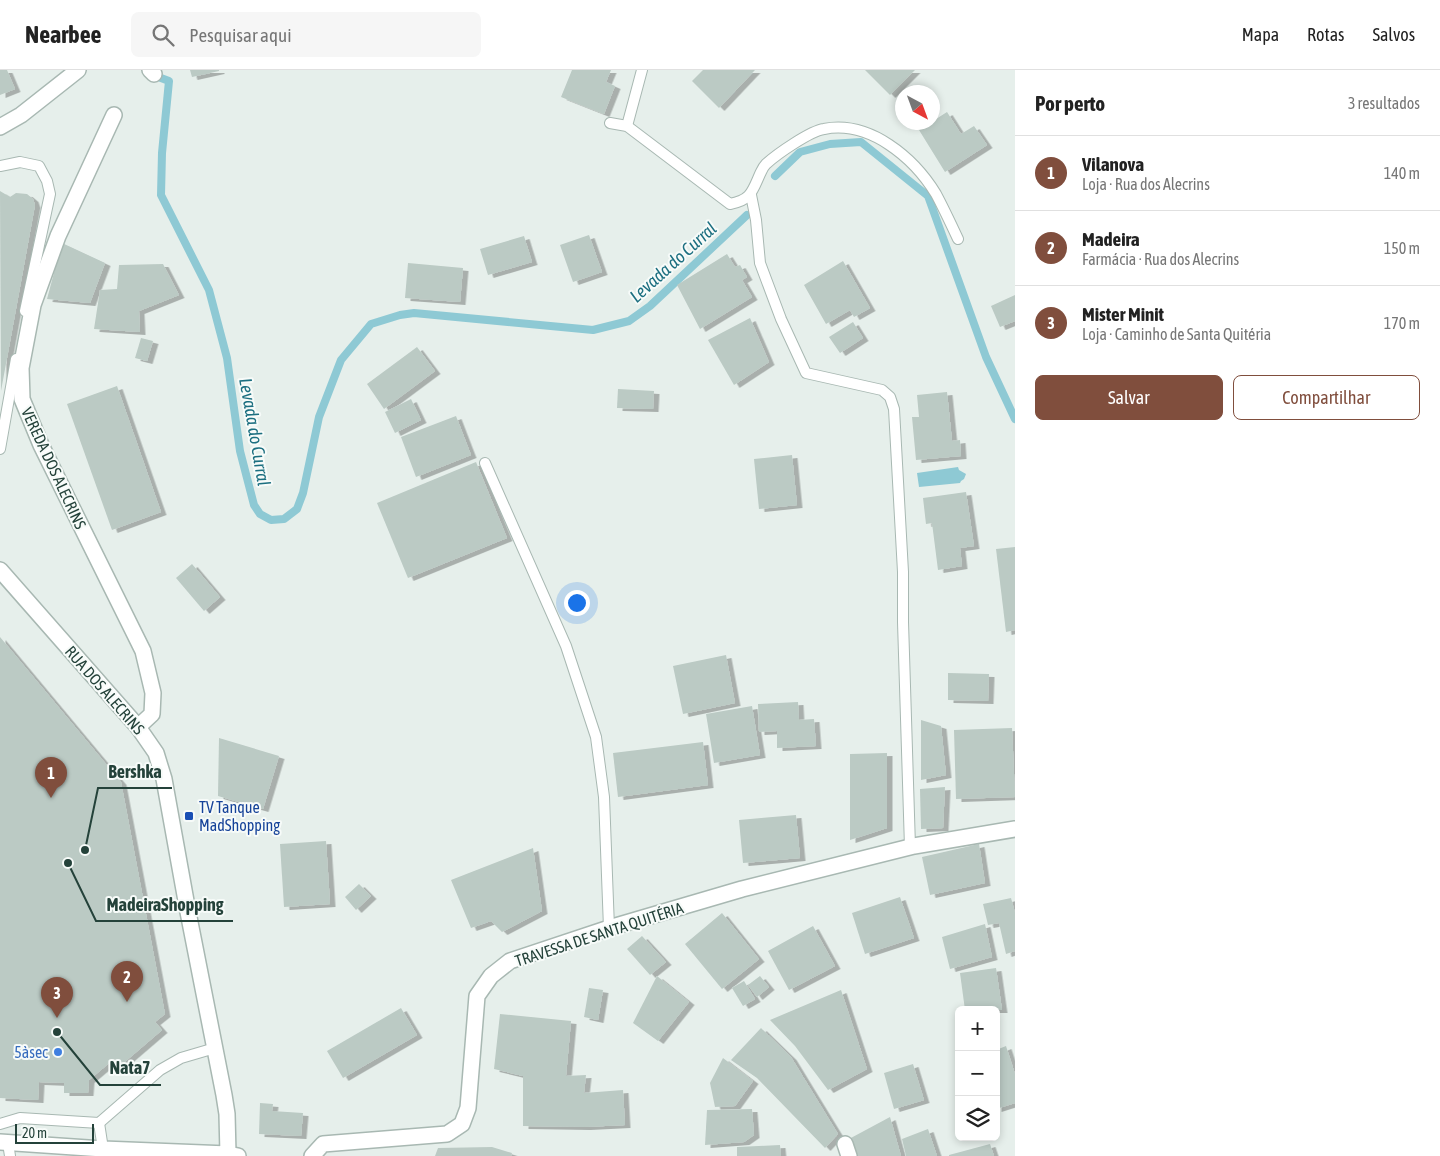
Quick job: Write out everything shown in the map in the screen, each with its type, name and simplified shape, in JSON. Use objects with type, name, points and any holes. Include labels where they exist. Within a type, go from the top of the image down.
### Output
[{"type":"street","points":[[0,126],[21,115],[78,70]]},
{"type":"street","name":"VEREDA DOS ALECRINS","points":[[114,115],[58,236],[33,305],[21,375],[22,399],[41,445],[143,651],[153,693],[152,714],[138,727]]},
{"type":"street","name":"RUA DOS ALECRINS","points":[[0,570],[138,727],[156,753],[164,778],[215,1048],[233,1155]]},
{"type":"street","name":"TRAVESSA DE SANTA QUITÉRIA","points":[[312,1156],[323,1144],[447,1134],[462,1124],[468,1108],[477,996],[491,976],[510,961],[609,928],[742,889],[910,847],[1015,829]]},
{"type":"street","points":[[6,1147],[233,1155]]},
{"type":"lane","points":[[627,126],[642,70]]},
{"type":"lane","points":[[610,124],[627,126],[730,204],[742,202],[751,195],[764,166],[789,146],[823,128],[842,128],[864,132],[882,139],[899,152],[919,172],[936,194],[958,239]]},
{"type":"lane","points":[[0,166],[20,162],[39,166],[47,181],[50,194],[21,329],[0,450]]},
{"type":"lane","points":[[751,195],[756,220],[760,263],[781,318],[806,373],[882,390],[890,397],[894,409],[903,572],[910,847]]},
{"type":"lane","points":[[485,463],[566,646],[596,737],[604,797],[609,928]]},
{"type":"lane","points":[[0,1124],[20,1118],[99,1123],[160,1070],[182,1058],[215,1048]]},
{"type":"lane","points":[[99,1123],[103,1149]]},
{"type":"water","points":[[958,467],[959,470],[966,474],[960,483],[919,487],[917,473]]},
{"type":"building","points":[[0,70],[7,70],[15,89],[0,95]]},
{"type":"building","points":[[190,70],[219,70],[219,71],[192,77]]},
{"type":"building","points":[[572,70],[611,70],[606,82],[615,86],[604,114],[561,97]]},
{"type":"building","points":[[703,70],[755,70],[719,108],[692,81]]},
{"type":"building","points":[[865,70],[915,70],[900,85],[895,85],[895,90],[890,95]]},
{"type":"building","points":[[947,112],[961,134],[974,126],[987,145],[945,172],[919,130],[940,130],[940,116]]},
{"type":"building","points":[[0,191],[10,197],[16,193],[27,194],[33,199],[35,205],[1,391]]},
{"type":"building","points":[[589,235],[602,272],[573,282],[560,245]]},
{"type":"building","points":[[524,236],[532,262],[488,275],[480,249]]},
{"type":"building","points":[[62,243],[105,263],[90,303],[47,299]]},
{"type":"building","points":[[727,254],[735,267],[740,265],[747,277],[742,280],[752,297],[700,329],[677,285]]},
{"type":"building","points":[[843,261],[870,308],[854,317],[850,310],[826,324],[804,285]]},
{"type":"building","points":[[408,263],[463,268],[460,302],[405,298]]},
{"type":"building","points":[[163,264],[179,295],[139,311],[140,332],[94,329],[100,290],[117,289],[119,265]]},
{"type":"building","points":[[1015,295],[1015,321],[1000,327],[991,306]]},
{"type":"building","points":[[750,318],[769,362],[734,385],[708,340]]},
{"type":"building","points":[[853,322],[863,338],[840,353],[829,337]]},
{"type":"building","points":[[141,338],[153,341],[147,361],[135,358]]},
{"type":"building","points":[[417,347],[435,371],[384,409],[367,384]]},
{"type":"building","points":[[117,386],[161,512],[112,530],[67,404]]},
{"type":"building","points":[[618,389],[654,391],[653,409],[617,408]]},
{"type":"building","points":[[947,392],[952,441],[960,440],[961,456],[916,460],[912,417],[919,417],[917,395]]},
{"type":"building","points":[[411,399],[421,420],[395,433],[385,412]]},
{"type":"building","points":[[456,416],[471,455],[416,477],[401,437]]},
{"type":"building","points":[[792,455],[797,505],[759,509],[754,459]]},
{"type":"building","points":[[476,462],[507,538],[408,578],[377,503]]},
{"type":"building","points":[[966,492],[974,546],[960,548],[962,566],[938,570],[932,523],[926,524],[923,498]]},
{"type":"building","points":[[1015,547],[1015,630],[1006,632],[996,549]]},
{"type":"building","points":[[192,564],[220,597],[204,611],[176,578]]},
{"type":"building","points":[[0,637],[121,782],[165,1014],[155,1022],[162,1030],[120,1066],[114,1059],[89,1080],[88,1093],[64,1093],[64,1083],[39,1082],[38,1100],[0,1098]]},
{"type":"building","points":[[726,655],[735,703],[683,714],[673,666]]},
{"type":"building","points":[[948,673],[989,674],[988,701],[948,700]]},
{"type":"building","points":[[798,702],[799,720],[814,719],[816,746],[777,748],[777,731],[759,732],[758,704]]},
{"type":"building","points":[[752,706],[760,755],[714,763],[706,714]]},
{"type":"building","points":[[921,720],[941,726],[946,775],[921,780]]},
{"type":"building","points":[[1012,728],[1015,797],[956,799],[954,730]]},
{"type":"building","points":[[219,738],[279,756],[263,809],[218,796]]},
{"type":"building","points":[[703,742],[708,785],[618,797],[613,753]]},
{"type":"building","points":[[887,753],[887,828],[850,840],[850,754]]},
{"type":"building","points":[[945,787],[943,828],[921,829],[920,789]]},
{"type":"building","points":[[796,815],[800,858],[743,863],[739,820]]},
{"type":"building","points":[[326,841],[330,904],[284,907],[280,844]]},
{"type":"building","points":[[979,844],[985,883],[930,895],[922,857]]},
{"type":"building","points":[[533,848],[542,911],[502,932],[491,921],[471,928],[451,880]]},
{"type":"building","points":[[359,884],[371,896],[356,910],[345,897]]},
{"type":"building","points":[[900,897],[914,938],[865,954],[852,913]]},
{"type":"building","points":[[1011,898],[1015,913],[1015,951],[1006,954],[999,923],[988,925],[983,904]]},
{"type":"building","points":[[722,913],[759,959],[722,989],[685,944]]},
{"type":"building","points":[[985,924],[992,957],[950,969],[942,937]]},
{"type":"building","points":[[813,926],[835,966],[789,990],[768,951]]},
{"type":"building","points":[[642,936],[666,962],[650,975],[627,949]]},
{"type":"building","points":[[996,968],[1002,1010],[1000,1010],[1000,1006],[964,1006],[960,973]]},
{"type":"building","points":[[657,976],[689,1002],[658,1041],[633,1023]]},
{"type":"building","points":[[760,976],[769,987],[757,997],[748,985]]},
{"type":"building","points":[[744,981],[755,999],[743,1006],[732,988]]},
{"type":"building","points":[[589,988],[603,990],[598,1020],[584,1017]]},
{"type":"building","points":[[841,990],[867,1069],[828,1090],[795,1046],[770,1020]]},
{"type":"building","points":[[401,1008],[417,1035],[343,1078],[327,1051]]},
{"type":"building","points":[[500,1014],[571,1021],[566,1076],[586,1075],[584,1093],[623,1090],[625,1125],[585,1127],[523,1126],[523,1076],[494,1069]]},
{"type":"building","points":[[761,1028],[791,1057],[838,1134],[825,1148],[757,1078],[731,1060]]},
{"type":"building","points":[[1006,1046],[1015,1074],[1015,1103],[1000,1108],[1000,1051],[1000,1048]]},
{"type":"building","points":[[723,1058],[753,1081],[735,1106],[715,1107],[710,1083]]},
{"type":"building","points":[[913,1064],[924,1100],[894,1109],[884,1073]]},
{"type":"building","points":[[260,1103],[273,1104],[272,1111],[303,1113],[301,1136],[259,1134]]},
{"type":"building","points":[[752,1109],[754,1135],[744,1142],[705,1145],[707,1110]]},
{"type":"building","points":[[890,1117],[901,1156],[856,1156],[849,1139]]},
{"type":"building","points":[[928,1129],[937,1156],[906,1156],[902,1139]]},
{"type":"building","points":[[990,1144],[994,1156],[949,1156],[949,1155]]},
{"type":"building","points":[[780,1145],[781,1156],[737,1156],[737,1147]]},
{"type":"building","points":[[492,1147],[512,1153],[511,1156],[435,1156],[438,1148]]},
{"type":"waterway","name":"Levada do Curral","points":[[153,75],[169,81],[162,153],[161,195],[209,290],[227,358],[240,451],[254,505],[260,514],[271,520],[284,519],[297,509],[303,493],[319,417],[341,360],[371,324],[400,315],[414,313],[593,330],[629,321],[650,306],[747,215]]},
{"type":"waterway","name":"Levada do Curral","points":[[775,176],[800,152],[830,144],[861,142],[928,196],[986,357],[1015,419]]},
{"type":"place","name":"Vilanova","points":[[51,798]]},
{"type":"place","name":"TV Tanque MadShopping","points":[[189,816]]},
{"type":"place","name":"Bershka","points":[[85,850]]},
{"type":"place","name":"MadeiraShopping","points":[[68,863]]},
{"type":"place","name":"Madeira","points":[[127,1002]]},
{"type":"place","name":"Mister Minit","points":[[57,1018]]},
{"type":"place","name":"Nata7","points":[[57,1032]]},
{"type":"place","name":"5àsec","points":[[58,1052]]}]
